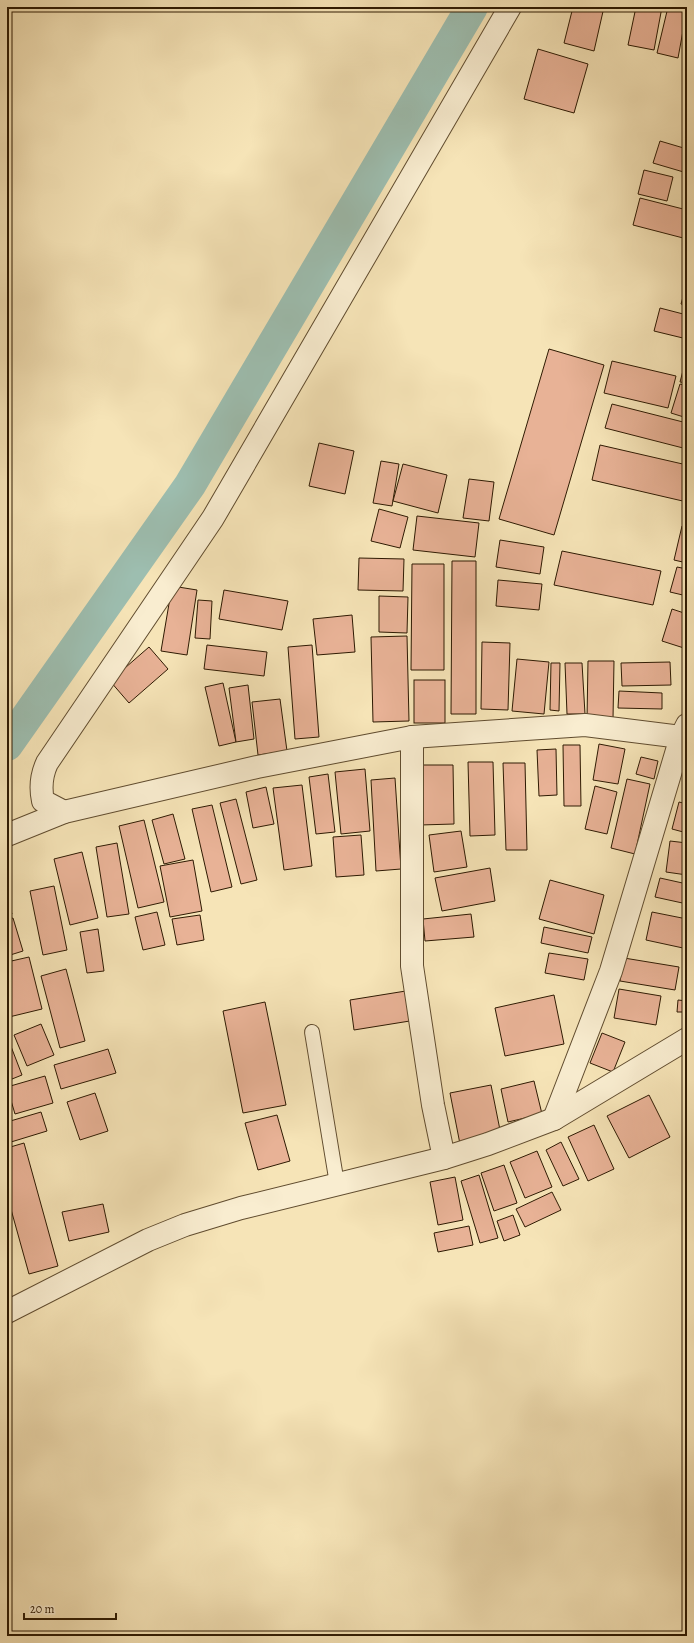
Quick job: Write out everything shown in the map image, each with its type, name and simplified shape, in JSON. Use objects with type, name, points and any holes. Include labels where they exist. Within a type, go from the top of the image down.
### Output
[{"type":"street","points":[[64,812],[43,801],[40,788],[42,773],[47,762],[213,518],[510,7]]},
{"type":"street","points":[[7,835],[64,812],[257,767],[412,737],[585,725],[684,730],[611,971],[554,1119]]},
{"type":"street","points":[[412,737],[412,966],[432,1098],[444,1158]]},
{"type":"street","points":[[7,1312],[148,1240],[185,1225],[241,1208],[444,1158],[488,1144],[554,1119],[687,1039]]},
{"type":"lane","points":[[312,1032],[337,1184]]},
{"type":"building","points":[[573,7],[604,7],[594,51],[564,43]]},
{"type":"building","points":[[636,7],[662,7],[654,50],[628,45]]},
{"type":"building","points":[[668,7],[687,9],[678,58],[657,53]]},
{"type":"building","points":[[538,49],[588,64],[574,113],[524,99]]},
{"type":"building","points":[[660,141],[687,149],[687,173],[653,163]]},
{"type":"building","points":[[644,170],[673,177],[667,201],[638,194]]},
{"type":"building","points":[[640,198],[687,210],[687,239],[633,225]]},
{"type":"building","points":[[687,283],[687,306],[681,304]]},
{"type":"building","points":[[660,308],[687,315],[687,339],[654,331]]},
{"type":"building","points":[[549,349],[604,365],[554,535],[499,519]]},
{"type":"building","points":[[612,361],[676,376],[668,408],[604,393]]},
{"type":"building","points":[[685,363],[687,364],[687,383],[680,382]]},
{"type":"building","points":[[680,384],[687,386],[687,418],[671,413]]},
{"type":"building","points":[[612,404],[687,423],[687,449],[605,428]]},
{"type":"building","points":[[319,443],[354,451],[345,494],[309,486]]},
{"type":"building","points":[[600,445],[687,465],[687,502],[592,480]]},
{"type":"building","points":[[381,461],[399,464],[392,506],[373,503]]},
{"type":"building","points":[[403,464],[447,475],[438,513],[393,501]]},
{"type":"building","points":[[469,479],[494,482],[489,521],[463,518]]},
{"type":"building","points":[[379,509],[408,517],[400,548],[371,541]]},
{"type":"building","points":[[417,516],[479,523],[475,557],[413,550]]},
{"type":"building","points":[[682,526],[687,527],[687,563],[674,560]]},
{"type":"building","points":[[500,540],[544,547],[540,574],[496,567]]},
{"type":"building","points":[[562,551],[661,571],[653,605],[554,585]]},
{"type":"building","points":[[359,558],[404,559],[403,591],[358,590]]},
{"type":"building","points":[[452,561],[476,561],[476,714],[451,714]]},
{"type":"building","points":[[412,564],[444,564],[444,670],[411,670]]},
{"type":"building","points":[[677,567],[687,569],[687,596],[670,592]]},
{"type":"building","points":[[498,580],[542,584],[539,610],[496,606]]},
{"type":"building","points":[[172,586],[197,590],[187,655],[161,651]]},
{"type":"building","points":[[224,590],[288,601],[282,630],[219,619]]},
{"type":"building","points":[[379,596],[408,597],[407,633],[379,632]]},
{"type":"building","points":[[198,600],[212,601],[210,639],[195,638]]},
{"type":"building","points":[[672,609],[687,614],[687,649],[662,641]]},
{"type":"building","points":[[352,615],[355,652],[317,655],[313,619]]},
{"type":"building","points":[[407,636],[409,721],[373,722],[371,637]]},
{"type":"building","points":[[482,642],[510,643],[508,710],[481,709]]},
{"type":"building","points":[[207,645],[267,652],[264,676],[204,669]]},
{"type":"building","points":[[312,645],[319,737],[295,739],[288,647]]},
{"type":"building","points":[[149,647],[168,669],[129,703],[110,681]]},
{"type":"building","points":[[517,659],[549,662],[544,714],[512,711]]},
{"type":"building","points":[[588,661],[614,661],[613,719],[587,719]]},
{"type":"building","points":[[670,662],[671,685],[622,686],[621,663]]},
{"type":"building","points":[[551,663],[560,663],[559,711],[550,710]]},
{"type":"building","points":[[565,663],[582,663],[585,714],[567,714]]},
{"type":"building","points":[[414,680],[445,680],[445,723],[414,723]]},
{"type":"building","points":[[223,683],[236,742],[219,746],[205,687]]},
{"type":"building","points":[[248,685],[254,739],[236,742],[229,688]]},
{"type":"building","points":[[619,691],[662,693],[662,709],[618,708]]},
{"type":"building","points":[[280,699],[287,751],[258,755],[252,702]]},
{"type":"building","points":[[599,744],[625,749],[618,784],[593,780]]},
{"type":"building","points":[[563,745],[580,745],[581,806],[564,806]]},
{"type":"building","points":[[556,749],[557,795],[539,796],[537,750]]},
{"type":"building","points":[[641,757],[658,761],[654,779],[636,774]]},
{"type":"building","points":[[468,762],[493,762],[495,835],[470,836]]},
{"type":"building","points":[[503,763],[525,763],[527,850],[506,850]]},
{"type":"building","points":[[419,765],[453,765],[454,824],[420,825]]},
{"type":"building","points":[[365,769],[370,831],[341,834],[335,772]]},
{"type":"building","points":[[328,774],[335,832],[316,834],[309,777]]},
{"type":"building","points":[[395,778],[401,869],[376,871],[371,780]]},
{"type":"building","points":[[627,779],[650,784],[635,854],[611,848]]},
{"type":"building","points":[[302,785],[312,866],[284,870],[273,788]]},
{"type":"building","points":[[595,786],[617,792],[607,834],[585,829]]},
{"type":"building","points":[[266,787],[274,824],[253,828],[246,792]]},
{"type":"building","points":[[236,799],[257,880],[241,884],[220,803]]},
{"type":"building","points":[[679,802],[687,804],[687,833],[672,829]]},
{"type":"building","points":[[212,805],[232,887],[211,892],[192,809]]},
{"type":"building","points":[[173,814],[185,859],[164,864],[152,820]]},
{"type":"building","points":[[144,820],[164,902],[138,908],[119,826]]},
{"type":"building","points":[[461,831],[467,867],[434,872],[429,835]]},
{"type":"building","points":[[361,835],[364,875],[336,877],[333,837]]},
{"type":"building","points":[[670,841],[687,843],[687,875],[666,872]]},
{"type":"building","points":[[117,843],[129,914],[107,917],[96,847]]},
{"type":"building","points":[[82,852],[98,918],[70,925],[54,859]]},
{"type":"building","points":[[193,860],[202,911],[170,917],[160,866]]},
{"type":"building","points":[[490,868],[495,901],[442,911],[435,878]]},
{"type":"building","points":[[660,878],[687,884],[687,904],[655,897]]},
{"type":"building","points":[[550,880],[604,895],[594,934],[539,919]]},
{"type":"building","points":[[54,886],[67,950],[43,955],[30,891]]},
{"type":"building","points":[[7,898],[12,914],[7,915]]},
{"type":"building","points":[[157,912],[165,945],[143,950],[135,917]]},
{"type":"building","points":[[652,912],[687,919],[687,930],[683,948],[646,940]]},
{"type":"building","points":[[471,914],[474,937],[425,941],[423,919]]},
{"type":"building","points":[[200,915],[204,940],[177,945],[172,919]]},
{"type":"building","points":[[13,918],[23,951],[7,956],[7,920]]},
{"type":"building","points":[[544,927],[592,937],[588,953],[541,943]]},
{"type":"building","points":[[98,929],[104,971],[87,973],[80,932]]},
{"type":"building","points":[[549,953],[588,959],[584,980],[545,973]]},
{"type":"building","points":[[29,957],[42,1009],[9,1017],[7,1008],[7,962]]},
{"type":"building","points":[[624,958],[679,967],[675,990],[620,981]]},
{"type":"building","points":[[66,969],[85,1041],[60,1048],[41,976]]},
{"type":"building","points":[[619,989],[661,996],[656,1025],[614,1018]]},
{"type":"building","points":[[412,990],[416,1020],[354,1030],[350,1000]]},
{"type":"building","points":[[554,995],[564,1044],[505,1056],[495,1008]]},
{"type":"building","points":[[678,1000],[687,1001],[687,1012],[677,1012]]},
{"type":"building","points":[[265,1002],[286,1105],[243,1113],[223,1011]]},
{"type":"building","points":[[41,1024],[54,1055],[27,1066],[14,1035]]},
{"type":"building","points":[[602,1033],[625,1042],[613,1072],[590,1063]]},
{"type":"building","points":[[7,1036],[22,1075],[7,1081]]},
{"type":"building","points":[[108,1049],[116,1073],[61,1089],[54,1065]]},
{"type":"building","points":[[45,1076],[53,1103],[15,1114],[7,1087]]},
{"type":"building","points":[[534,1081],[542,1114],[508,1122],[501,1089]]},
{"type":"building","points":[[491,1085],[501,1135],[460,1144],[450,1093]]},
{"type":"building","points":[[95,1093],[108,1131],[80,1140],[67,1102]]},
{"type":"building","points":[[649,1095],[670,1137],[629,1158],[607,1116]]},
{"type":"building","points":[[41,1112],[47,1131],[11,1142],[7,1122]]},
{"type":"building","points":[[277,1115],[290,1161],[258,1170],[245,1123]]},
{"type":"building","points":[[594,1125],[614,1169],[588,1181],[568,1137]]},
{"type":"building","points":[[561,1142],[579,1179],[563,1186],[546,1150]]},
{"type":"building","points":[[24,1143],[58,1266],[29,1274],[7,1195],[7,1148]]},
{"type":"building","points":[[537,1151],[552,1187],[525,1198],[510,1162]]},
{"type":"building","points":[[504,1165],[517,1203],[494,1211],[481,1173]]},
{"type":"building","points":[[479,1175],[498,1238],[480,1243],[461,1181]]},
{"type":"building","points":[[455,1177],[463,1220],[438,1225],[430,1182]]},
{"type":"building","points":[[552,1192],[561,1210],[525,1227],[516,1209]]},
{"type":"building","points":[[103,1204],[109,1232],[69,1241],[62,1212]]},
{"type":"building","points":[[513,1215],[520,1235],[504,1241],[497,1221]]},
{"type":"building","points":[[469,1226],[473,1245],[438,1252],[434,1233]]},
{"type":"waterway","points":[[7,745],[190,485],[472,7]]}]
